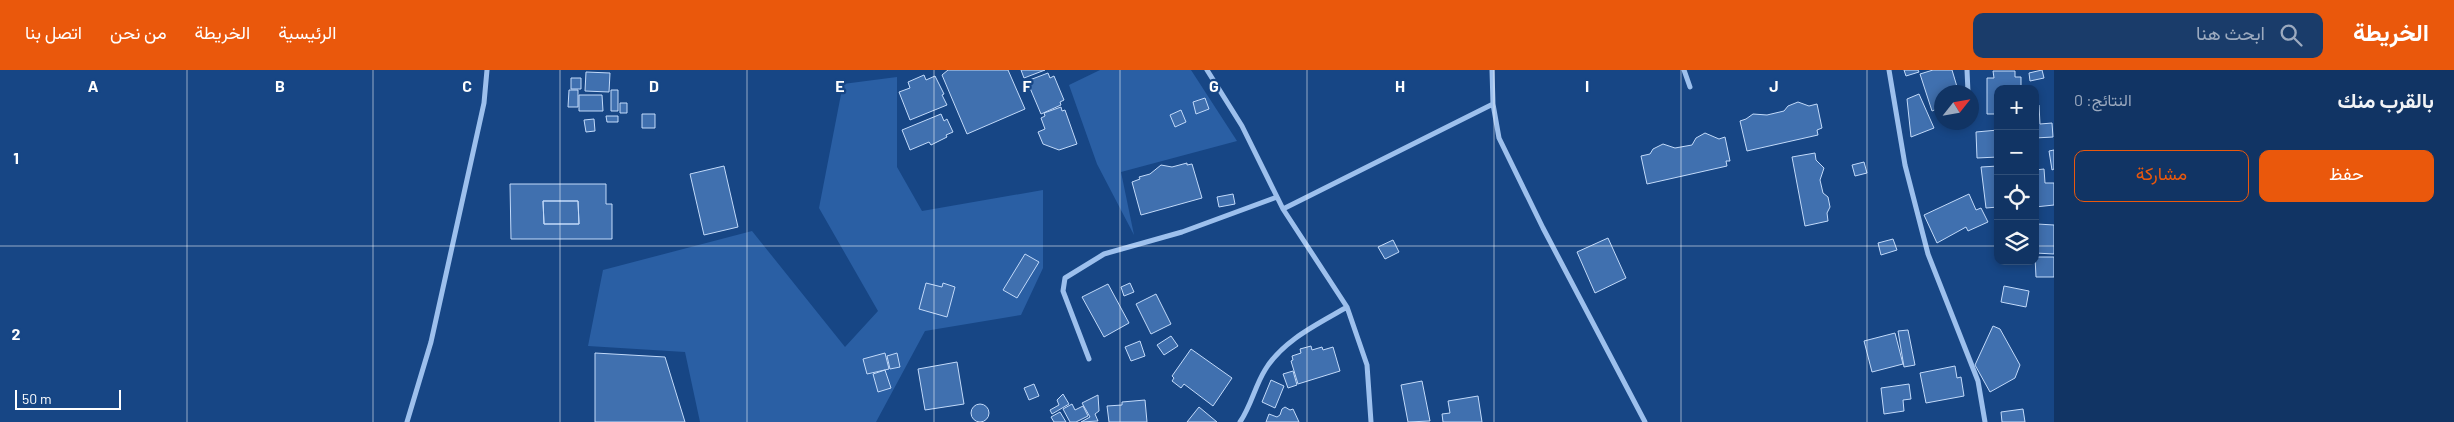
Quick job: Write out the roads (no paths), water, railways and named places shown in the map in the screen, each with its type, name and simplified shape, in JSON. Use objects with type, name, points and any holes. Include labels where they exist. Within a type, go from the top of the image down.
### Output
[{"type":"street","points":[[407,422],[431,342],[484,103],[487,70]]},
{"type":"street","points":[[1207,70],[1242,126],[1283,209],[1347,307],[1367,365],[1371,422]]},
{"type":"street","points":[[1492,70],[1493,104],[1500,138],[1513,169],[1645,422]]},
{"type":"street","points":[[1684,70],[1690,87]]},
{"type":"street","points":[[1889,70],[1904,165],[1928,254],[1978,381],[1985,422]]},
{"type":"street","points":[[1967,70],[1968,85]]},
{"type":"street","points":[[1283,209],[1493,104]]},
{"type":"street","points":[[1089,359],[1063,291],[1063,281],[1065,278],[1104,254],[1182,232],[1277,197]]},
{"type":"street","points":[[1240,422],[1264,371],[1274,357],[1299,336],[1347,307]]}]
